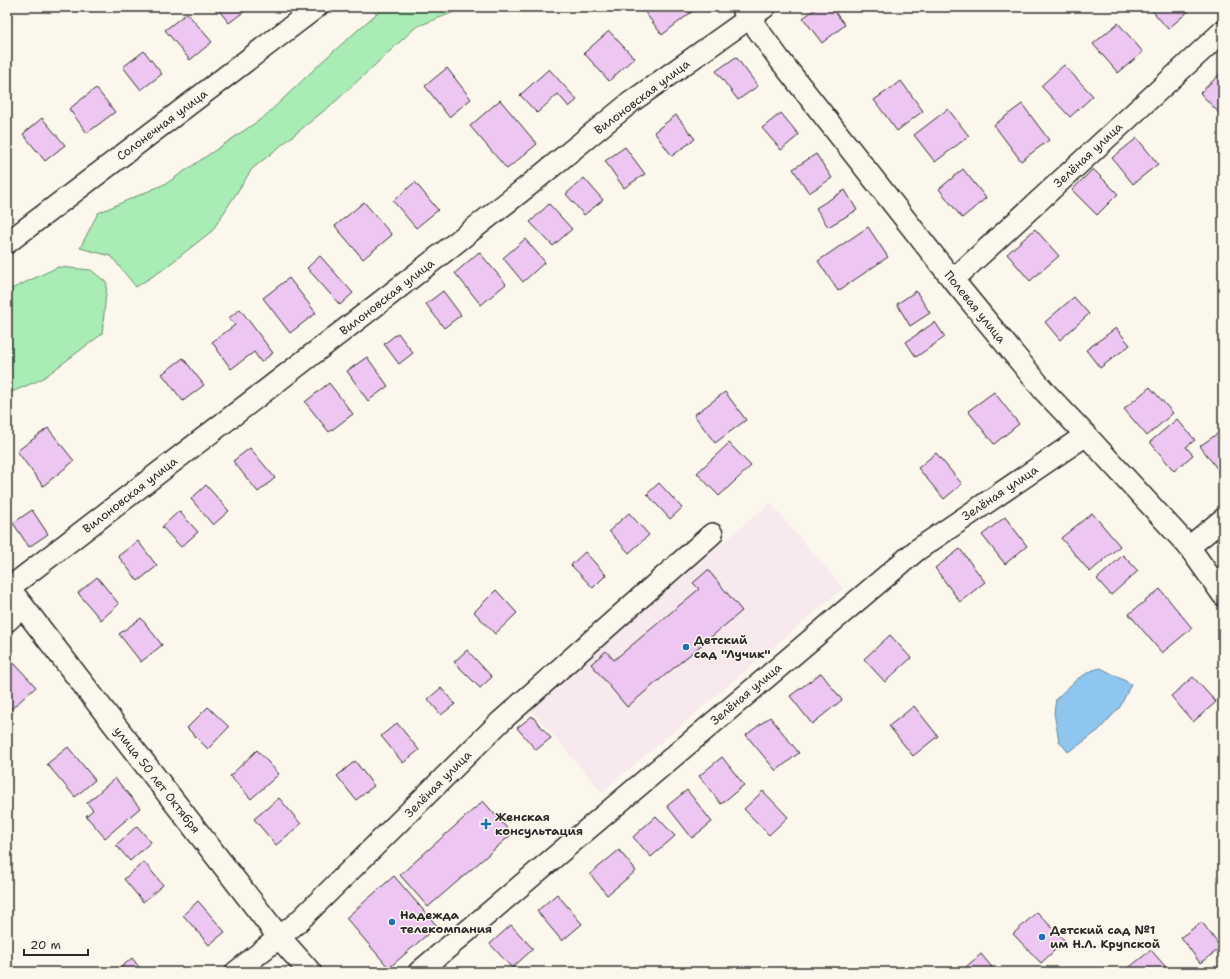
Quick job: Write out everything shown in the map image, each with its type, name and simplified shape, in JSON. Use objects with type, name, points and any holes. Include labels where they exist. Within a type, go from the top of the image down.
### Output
[{"type":"main road","name":"улица 50 лет Октября","points":[[8,587],[279,937],[310,972]]},
{"type":"street","name":"Солонечная улица","points":[[7,243],[317,7]]},
{"type":"street","name":"Полевая улица","points":[[752,11],[780,60],[953,280],[1045,392],[1189,547],[1223,595]]},
{"type":"street","name":"Вилоновская улица","points":[[8,587],[392,293],[632,102],[752,11]]},
{"type":"street","name":"Зелёная улица","points":[[953,280],[1223,31]]},
{"type":"street","name":"Зелёная улица","points":[[419,972],[917,550],[1086,435]]},
{"type":"street","points":[[1189,547],[1223,519]]},
{"type":"street","name":"Зелёная улица","points":[[236,972],[298,922],[500,722],[712,534]]},
{"type":"street","points":[[7,621],[23,606]]},
{"type":"shaded area","name":"Детский сад \"Лучик\"","points":[[770,503],[843,588],[602,792],[529,707]]},
{"type":"green space","points":[[384,7],[467,7],[416,27],[336,101],[252,169],[212,231],[161,271],[136,287],[111,256],[80,248],[98,213],[167,183],[264,117],[326,58]]},
{"type":"green space","points":[[58,267],[91,270],[107,283],[102,334],[42,379],[7,394],[7,291]]},
{"type":"water","points":[[1101,668],[1131,684],[1120,707],[1099,730],[1068,752],[1059,741],[1054,713],[1056,699],[1077,679],[1093,670]]},
{"type":"building","points":[[216,7],[250,7],[229,23]]},
{"type":"building","points":[[641,7],[698,7],[662,35]]},
{"type":"building","points":[[818,7],[831,7],[845,25],[822,43],[803,18]]},
{"type":"building","points":[[1149,7],[1187,7],[1190,10],[1168,29]]},
{"type":"building","points":[[187,13],[212,42],[190,60],[165,30]]},
{"type":"building","points":[[1118,23],[1143,52],[1118,73],[1093,44]]},
{"type":"building","points":[[609,31],[634,58],[609,81],[584,53]]},
{"type":"building","points":[[144,51],[162,74],[141,90],[123,67]]},
{"type":"building","points":[[736,57],[758,86],[738,100],[716,71]]},
{"type":"building","points":[[1064,65],[1093,96],[1070,117],[1041,86]]},
{"type":"building","points":[[447,68],[471,99],[449,117],[425,86]]},
{"type":"building","points":[[549,69],[577,100],[569,107],[558,94],[537,113],[520,95]]},
{"type":"building","points":[[1221,73],[1223,76],[1223,113],[1221,115],[1200,93]]},
{"type":"building","points":[[901,81],[923,111],[897,131],[874,100]]},
{"type":"building","points":[[96,88],[115,112],[87,133],[69,109]]},
{"type":"building","points":[[500,100],[537,144],[507,169],[470,126]]},
{"type":"building","points":[[1022,104],[1049,140],[1021,161],[994,125]]},
{"type":"building","points":[[948,109],[969,136],[935,162],[914,135]]},
{"type":"building","points":[[781,113],[799,135],[781,150],[762,128]]},
{"type":"building","points":[[676,115],[695,139],[672,156],[654,132]]},
{"type":"building","points":[[42,118],[65,145],[45,161],[23,134]]},
{"type":"building","points":[[1137,138],[1158,164],[1133,184],[1112,158]]},
{"type":"building","points":[[625,147],[645,174],[624,188],[605,161]]},
{"type":"building","points":[[816,154],[832,178],[809,193],[793,169]]},
{"type":"building","points":[[963,169],[986,198],[962,218],[939,189]]},
{"type":"building","points":[[1093,169],[1118,194],[1097,215],[1072,190]]},
{"type":"building","points":[[584,178],[603,200],[584,215],[566,194]]},
{"type":"building","points":[[415,182],[438,210],[416,228],[393,201]]},
{"type":"building","points":[[845,190],[857,210],[828,227],[816,208]]},
{"type":"building","points":[[364,202],[392,235],[363,259],[335,226]]},
{"type":"building","points":[[549,204],[572,229],[553,246],[530,222]]},
{"type":"building","points":[[868,227],[888,257],[838,291],[818,261]]},
{"type":"building","points":[[1035,229],[1059,256],[1030,281],[1007,254]]},
{"type":"building","points":[[525,239],[545,262],[523,282],[503,258]]},
{"type":"building","points":[[479,252],[506,284],[481,305],[455,273]]},
{"type":"building","points":[[320,256],[353,293],[340,305],[307,268]]},
{"type":"building","points":[[289,278],[316,313],[290,333],[263,298]]},
{"type":"building","points":[[443,291],[461,315],[444,328],[426,304]]},
{"type":"building","points":[[916,291],[930,313],[910,326],[897,304]]},
{"type":"building","points":[[1074,297],[1089,314],[1060,340],[1045,322]]},
{"type":"building","points":[[240,309],[273,353],[261,362],[254,352],[231,369],[212,342],[235,325],[229,318]]},
{"type":"building","points":[[935,322],[945,337],[916,357],[906,342]]},
{"type":"building","points":[[1116,328],[1130,345],[1100,368],[1086,350]]},
{"type":"building","points":[[398,333],[413,353],[399,364],[384,344]]},
{"type":"building","points":[[367,357],[388,386],[368,401],[347,371]]},
{"type":"building","points":[[183,358],[204,385],[183,401],[162,374]]},
{"type":"building","points":[[329,383],[353,414],[329,432],[305,402]]},
{"type":"building","points":[[1150,387],[1173,413],[1147,436],[1124,409]]},
{"type":"building","points":[[725,392],[746,420],[715,443],[694,415]]},
{"type":"building","points":[[994,392],[1019,424],[994,444],[968,411]]},
{"type":"building","points":[[1177,419],[1195,440],[1186,447],[1193,455],[1174,471],[1150,442]]},
{"type":"building","points":[[48,428],[74,461],[43,486],[17,451]]},
{"type":"building","points":[[1221,431],[1223,433],[1223,466],[1218,470],[1200,446]]},
{"type":"building","points":[[729,443],[751,466],[719,496],[697,473]]},
{"type":"building","points":[[250,448],[275,478],[258,492],[233,461]]},
{"type":"building","points":[[936,453],[962,484],[944,499],[918,468]]},
{"type":"building","points":[[659,483],[682,508],[670,519],[647,494]]},
{"type":"building","points":[[206,485],[229,511],[213,525],[191,499]]},
{"type":"building","points":[[32,510],[48,534],[29,547],[13,523]]},
{"type":"building","points":[[179,511],[198,532],[181,547],[162,527]]},
{"type":"building","points":[[629,513],[649,535],[629,553],[609,531]]},
{"type":"building","points":[[1092,513],[1120,546],[1090,572],[1061,538]]},
{"type":"building","points":[[1005,517],[1027,546],[1005,564],[982,535]]},
{"type":"building","points":[[138,541],[157,566],[138,581],[118,556]]},
{"type":"building","points":[[960,549],[985,582],[960,602],[935,568]]},
{"type":"building","points":[[585,552],[606,575],[593,588],[571,565]]},
{"type":"building","points":[[1123,555],[1138,571],[1111,595],[1097,579]]},
{"type":"building","points":[[708,570],[742,611],[627,707],[591,664],[606,651],[614,660],[699,589],[693,583]]},
{"type":"building","points":[[97,577],[119,604],[101,620],[78,593]]},
{"type":"building","points":[[1160,589],[1192,628],[1162,653],[1129,614]]},
{"type":"building","points":[[496,590],[517,613],[495,634],[474,612]]},
{"type":"building","points":[[141,618],[162,645],[141,662],[119,634]]},
{"type":"building","points":[[890,635],[911,658],[885,682],[864,659]]},
{"type":"building","points":[[467,650],[492,677],[480,688],[454,662]]},
{"type":"building","points":[[14,663],[36,687],[9,711],[7,708],[7,669]]},
{"type":"building","points":[[821,673],[842,700],[812,724],[790,696]]},
{"type":"building","points":[[1193,677],[1216,702],[1193,722],[1171,696]]},
{"type":"building","points":[[441,688],[455,704],[441,715],[428,699]]},
{"type":"building","points":[[914,706],[938,736],[913,756],[889,726]]},
{"type":"building","points":[[208,707],[229,727],[208,749],[187,728]]},
{"type":"building","points":[[532,716],[551,738],[536,750],[517,728]]},
{"type":"building","points":[[770,717],[799,753],[776,771],[746,735]]},
{"type":"building","points":[[397,723],[419,750],[403,763],[381,736]]},
{"type":"building","points":[[68,747],[95,780],[75,797],[47,764]]},
{"type":"building","points":[[257,750],[279,774],[251,799],[230,776]]},
{"type":"building","points":[[722,757],[744,785],[721,804],[699,776]]},
{"type":"building","points":[[355,761],[374,786],[356,800],[337,776]]},
{"type":"building","points":[[115,778],[140,808],[105,838],[86,816],[93,810],[87,803]]},
{"type":"building","points":[[687,790],[712,822],[692,838],[667,806]]},
{"type":"building","points":[[763,791],[788,817],[769,835],[744,809]]},
{"type":"building","points":[[279,798],[301,824],[276,845],[254,819]]},
{"type":"building","points":[[483,801],[512,834],[428,907],[400,875]]},
{"type":"building","points":[[656,816],[675,836],[651,857],[633,837]]},
{"type":"building","points":[[137,826],[151,842],[130,861],[116,845]]},
{"type":"building","points":[[619,850],[636,871],[607,895],[590,874]]},
{"type":"building","points":[[144,862],[163,885],[143,902],[124,879]]},
{"type":"building","name":"Надежда телекомпания","points":[[394,876],[437,926],[389,968],[346,918]]},
{"type":"building","points":[[557,894],[582,924],[562,941],[537,911]]},
{"type":"building","points":[[198,901],[225,932],[209,945],[183,915]]},
{"type":"building","points":[[1037,912],[1065,941],[1041,963],[1013,934]]},
{"type":"building","points":[[1202,922],[1221,948],[1200,963],[1181,937]]},
{"type":"building","points":[[511,925],[533,949],[512,968],[490,944]]},
{"type":"building","points":[[1151,950],[1170,972],[1128,972],[1126,970]]},
{"type":"building","points":[[981,954],[996,972],[960,972]]},
{"type":"building","points":[[132,958],[143,972],[122,972],[119,969]]},
{"type":"place","name":"Детский сад \"Лучик\"","points":[[686,647]]},
{"type":"place","name":"Женская консультация","points":[[486,824]]},
{"type":"place","name":"Надежда телекомпания","points":[[392,922]]},
{"type":"place","name":"Детский сад №1 им Н.Л. Крупской","points":[[1042,937]]}]
